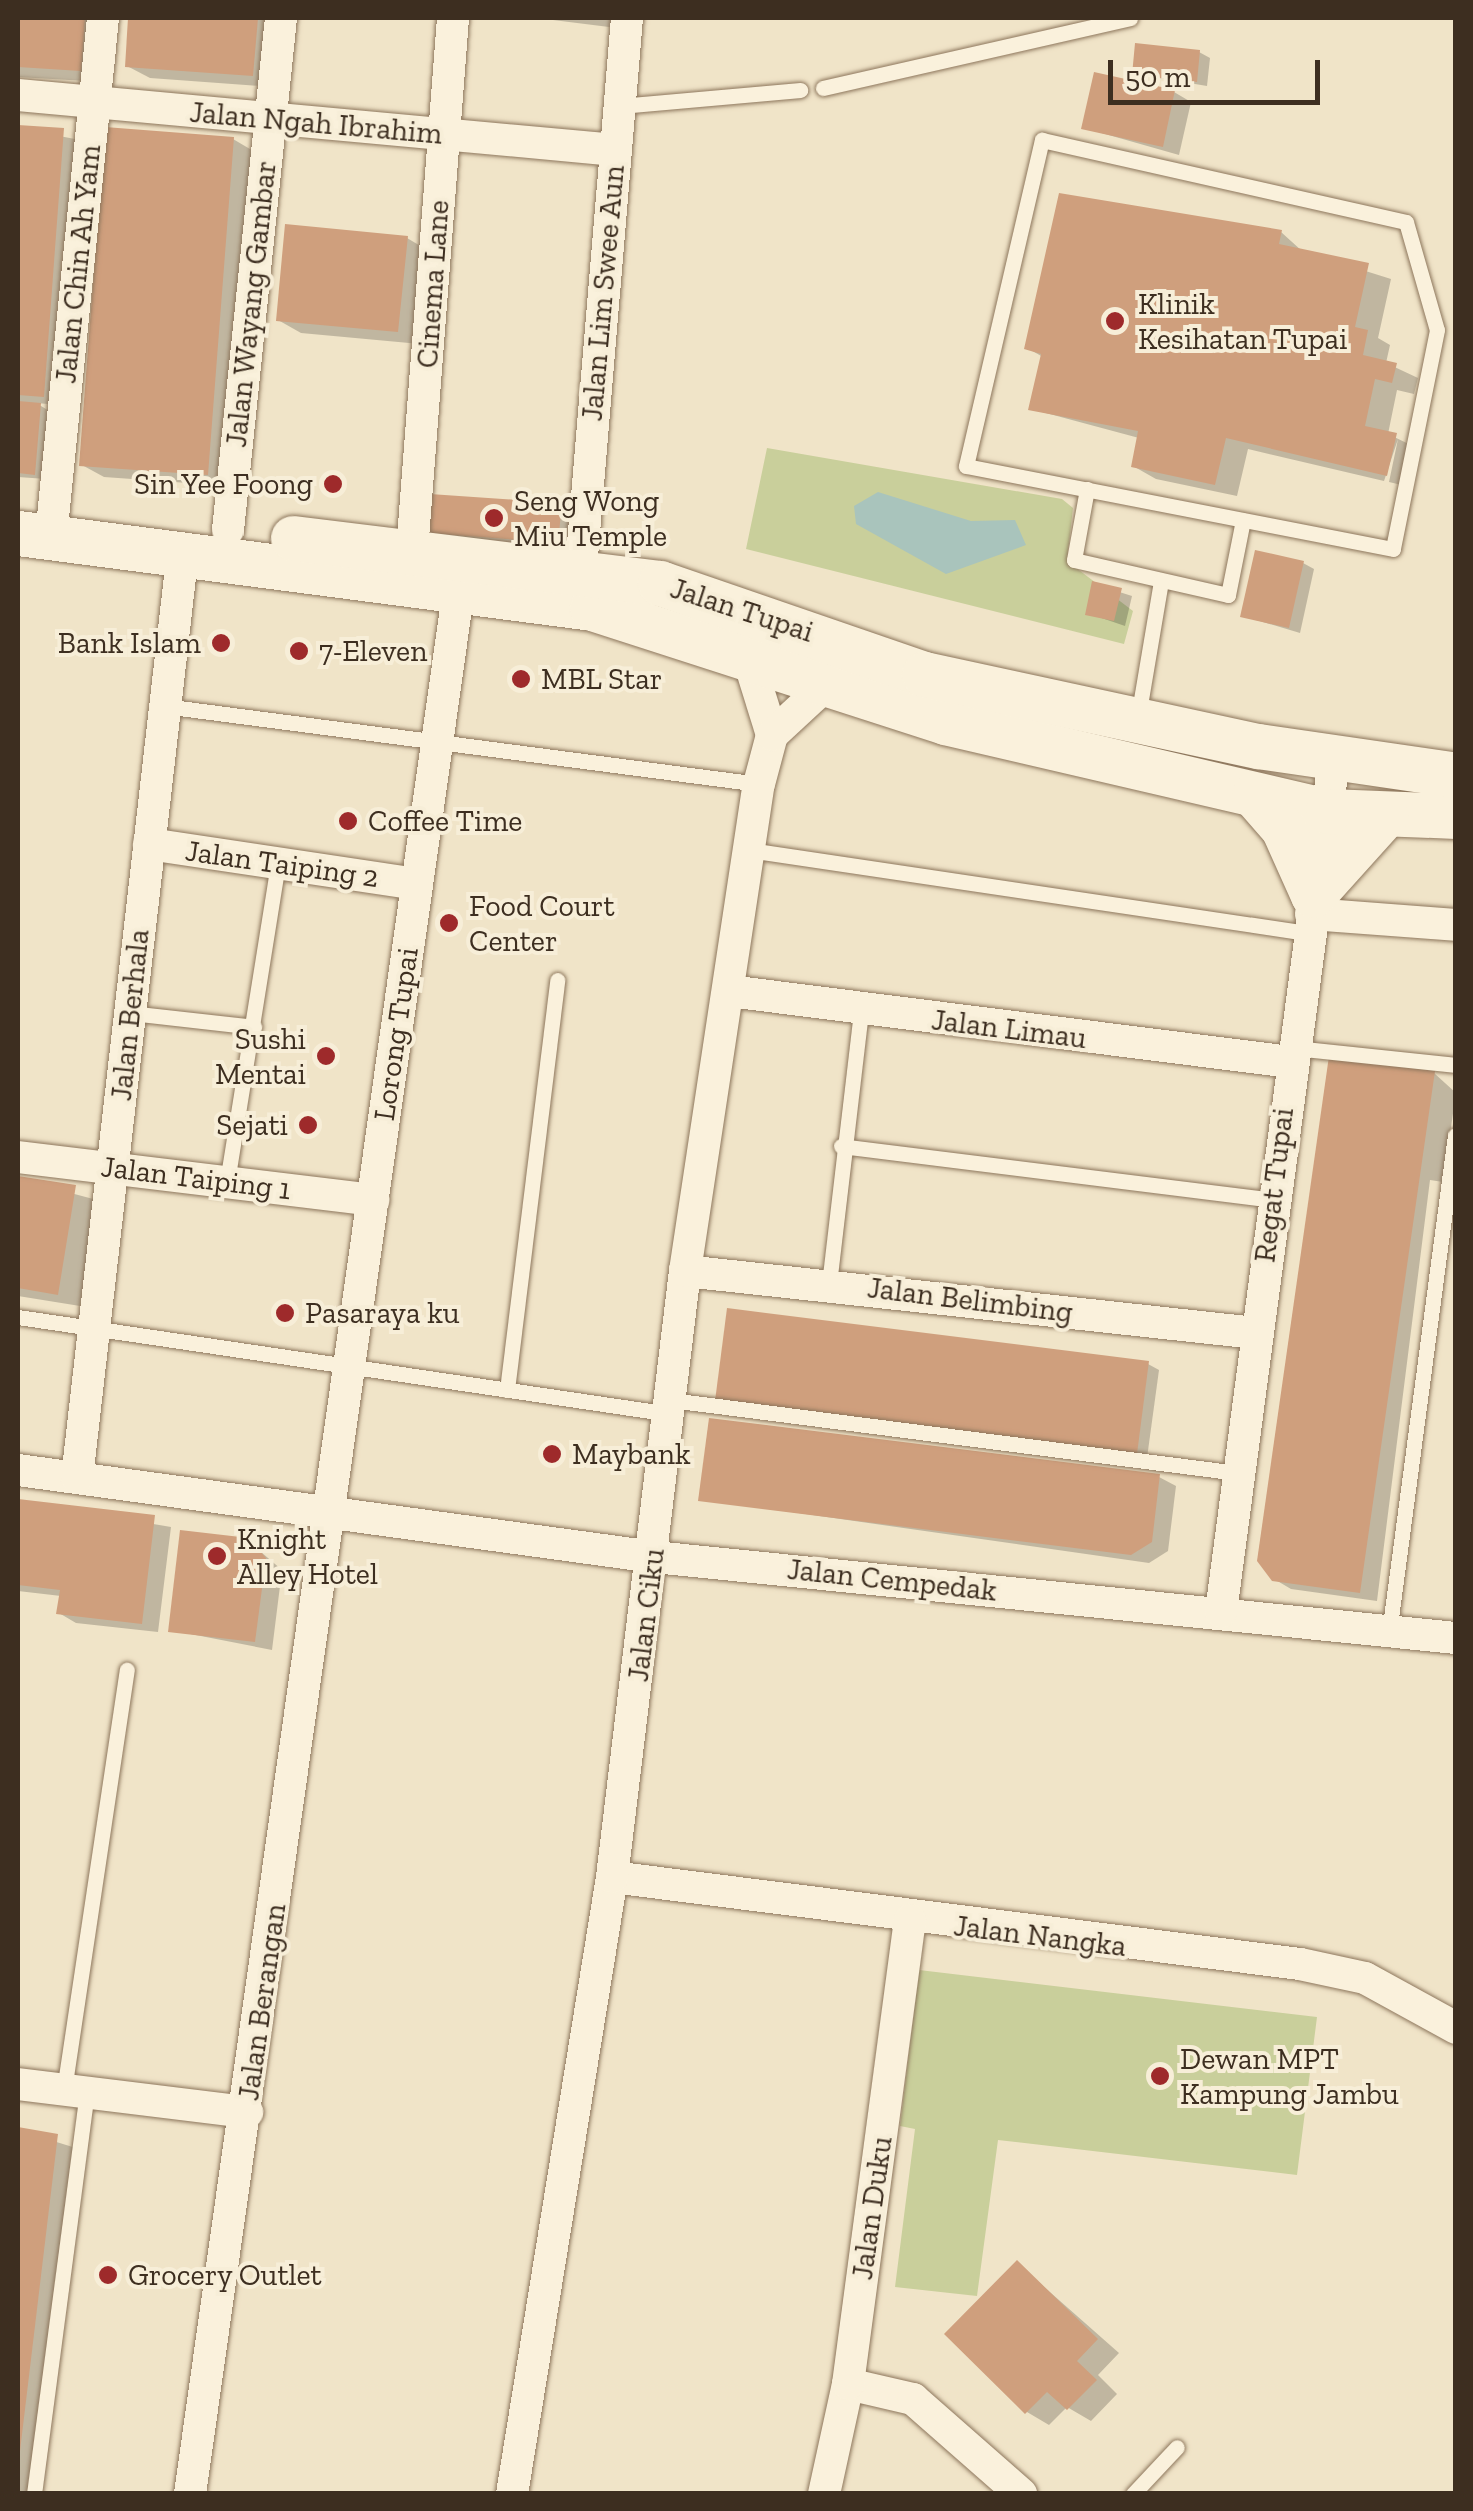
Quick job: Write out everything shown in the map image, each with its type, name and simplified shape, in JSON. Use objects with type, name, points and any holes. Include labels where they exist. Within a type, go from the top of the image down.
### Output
[{"type":"main road","name":"Jalan Tupai","points":[[35,522],[228,530],[412,551],[461,574]]},
{"type":"main road","name":"Jalan Tupai","points":[[35,522],[183,551],[461,574],[581,568],[730,602],[924,674],[1133,742],[1456,775]]},
{"type":"main road","points":[[461,574],[746,651],[826,685],[1133,742],[1254,796],[1328,811],[1456,816]]},
{"type":"main road","points":[[1254,796],[1283,828],[1310,914]]},
{"type":"main road","points":[[1310,914],[1385,815]]},
{"type":"street","name":"Jalan Chin Ah Yam","points":[[35,522],[103,18]]},
{"type":"street","name":"Jalan Wayang Gambar","points":[[228,530],[281,18]]},
{"type":"street","name":"Cinema Lane","points":[[412,551],[453,18]]},
{"type":"street","name":"Jalan Lim Swee Aun","points":[[581,568],[626,18]]},
{"type":"street","name":"Jalan Ngah Ibrahim","points":[[18,95],[615,150]]},
{"type":"street","name":"Jalan Berhala","points":[[77,1478],[183,551]]},
{"type":"street","name":"Lorong Tupai","points":[[330,1510],[461,574]]},
{"type":"street","points":[[746,651],[772,735],[826,685]]},
{"type":"street","name":"Jalan Ciku","points":[[512,2494],[612,1877],[654,1556],[684,1271],[749,850],[772,735]]},
{"type":"street","name":"Regat Tupai","points":[[1221,1612],[1290,1054],[1334,760]]},
{"type":"street","name":"Jalan Taiping 2","points":[[149,844],[416,884]]},
{"type":"street","points":[[1310,914],[1456,925]]},
{"type":"street","name":"Jalan Limau","points":[[730,991],[861,1012],[1290,1054]]},
{"type":"street","name":"Jalan Taiping 1","points":[[18,1157],[374,1200]]},
{"type":"street","name":"Jalan Belimbing","points":[[684,1271],[1256,1333]]},
{"type":"street","name":"Jalan Cempedak","points":[[18,1470],[654,1556],[1456,1638]]},
{"type":"street","name":"Jalan Berangan","points":[[190,2494],[330,1510]]},
{"type":"street","name":"Jalan Nangka","points":[[612,1877],[910,1920],[1300,1964],[1365,1978],[1456,2028]]},
{"type":"street","name":"Jalan Duku","points":[[824,2494],[848,2384],[910,1920]]},
{"type":"street","points":[[18,2084],[246,2112]]},
{"type":"street","points":[[848,2384],[913,2399],[1020,2494]]},
{"type":"lane","points":[[823,88],[1130,18]]},
{"type":"lane","points":[[619,106],[800,90]]},
{"type":"lane","points":[[1042,140],[1406,222],[1437,330],[1394,550],[1244,520],[966,466],[1042,140]]},
{"type":"lane","points":[[1088,489],[1074,560],[1228,595],[1244,520]]},
{"type":"lane","points":[[1133,742],[1161,581]]},
{"type":"lane","points":[[164,706],[760,784]]},
{"type":"lane","points":[[749,850],[1310,914]]},
{"type":"lane","points":[[228,1182],[278,863]]},
{"type":"lane","points":[[507,1390],[557,980]]},
{"type":"lane","points":[[829,1284],[841,1146],[861,1012]]},
{"type":"lane","points":[[130,1013],[254,1027]]},
{"type":"lane","points":[[1290,1054],[1456,1065]]},
{"type":"lane","points":[[1389,1633],[1456,1135]]},
{"type":"lane","points":[[841,1146],[1273,1200]]},
{"type":"lane","points":[[18,1318],[507,1390],[1238,1474]]},
{"type":"lane","points":[[34,2494],[75,2092],[127,1670]]},
{"type":"lane","points":[[1133,2494],[1177,2447]]},
{"type":"green space","points":[[767,448],[1062,499],[1073,508],[1067,561],[1133,611],[1124,644],[746,549]]},
{"type":"green space","points":[[919,1970],[1317,2017],[1297,2175],[998,2140],[977,2296],[895,2287],[915,2129],[900,2126]]},
{"type":"water","points":[[878,492],[971,521],[1015,520],[1026,545],[946,574],[856,524],[854,506]]},
{"type":"building","points":[[18,18],[85,18],[81,71],[18,67]]},
{"type":"building","points":[[128,18],[258,18],[253,76],[125,67]]},
{"type":"building","points":[[1135,43],[1200,50],[1197,82],[1132,75]]},
{"type":"building","points":[[1094,72],[1175,90],[1163,147],[1081,129]]},
{"type":"building","points":[[18,125],[64,128],[44,397],[18,395]]},
{"type":"building","points":[[105,127],[234,137],[208,475],[79,466]]},
{"type":"building","points":[[1059,193],[1282,230],[1279,244],[1369,263],[1355,327],[1368,330],[1363,355],[1397,363],[1392,383],[1375,379],[1365,426],[1397,433],[1387,476],[1226,438],[1215,485],[1131,467],[1138,431],[1028,410],[1041,354],[1024,349]]},
{"type":"building","points":[[285,224],[408,236],[398,332],[276,321]]},
{"type":"building","points":[[18,401],[41,403],[35,475],[18,473]]},
{"type":"building","name":"Seng Wong Miu Temple","points":[[430,494],[562,503],[558,543],[426,533]]},
{"type":"building","points":[[1255,550],[1304,561],[1289,628],[1240,617]]},
{"type":"building","points":[[1092,581],[1122,588],[1114,621],[1085,615]]},
{"type":"building","points":[[1329,1056],[1435,1071],[1360,1593],[1272,1581],[1257,1561]]},
{"type":"building","points":[[18,1176],[76,1185],[58,1295],[18,1288]]},
{"type":"building","points":[[727,1308],[1149,1361],[1137,1454],[715,1401]]},
{"type":"building","points":[[709,1418],[1160,1474],[1152,1542],[1131,1555],[698,1501]]},
{"type":"building","points":[[18,1499],[155,1515],[142,1624],[56,1614],[60,1590],[18,1585]]},
{"type":"building","points":[[180,1530],[249,1538],[266,1558],[255,1642],[168,1632]]},
{"type":"building","points":[[18,2127],[58,2134],[20,2451],[18,2451]]},
{"type":"building","points":[[1017,2260],[1098,2339],[1077,2361],[1097,2380],[1067,2410],[1047,2392],[1025,2414],[944,2334]]},
{"type":"place","name":"Klinik Kesihatan Tupai","points":[[1115,321]]},
{"type":"place","name":"Sin Yee Foong","points":[[333,484]]},
{"type":"place","name":"Seng Wong Miu Temple","points":[[494,518]]},
{"type":"place","name":"Bank Islam","points":[[221,643]]},
{"type":"place","name":"7-Eleven","points":[[299,651]]},
{"type":"place","name":"MBL Star","points":[[521,679]]},
{"type":"place","name":"Coffee Time","points":[[348,821]]},
{"type":"place","name":"Food Court Center","points":[[449,923]]},
{"type":"place","name":"Sushi Mentai","points":[[326,1056]]},
{"type":"place","name":"Sejati","points":[[308,1125]]},
{"type":"place","name":"Pasaraya ku","points":[[285,1313]]},
{"type":"place","name":"Maybank","points":[[552,1454]]},
{"type":"place","name":"Knight Alley Hotel","points":[[217,1556]]},
{"type":"place","name":"Dewan MPT Kampung Jambu","points":[[1160,2076]]},
{"type":"place","name":"Grocery Outlet","points":[[108,2275]]}]
